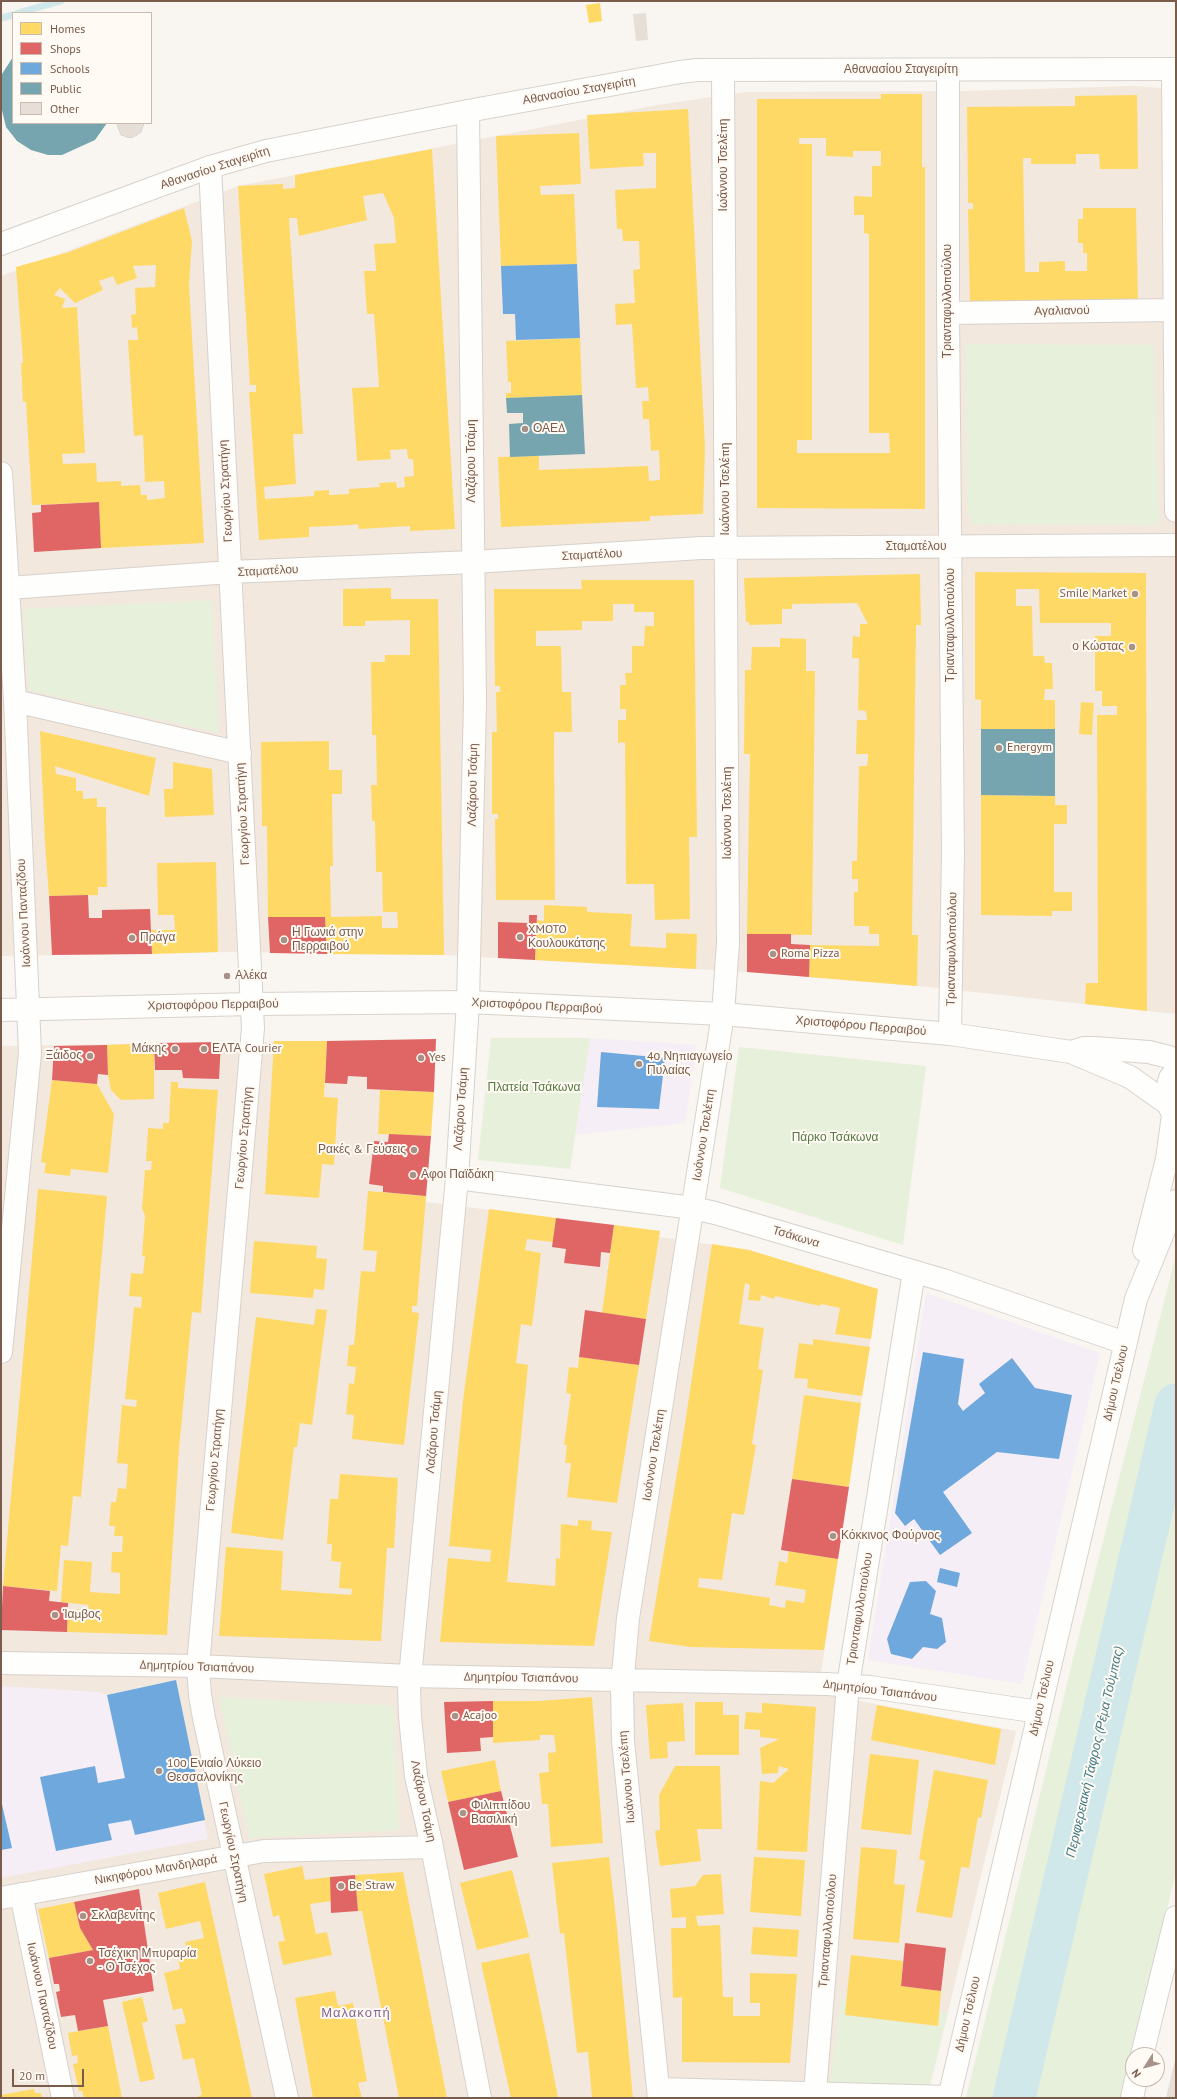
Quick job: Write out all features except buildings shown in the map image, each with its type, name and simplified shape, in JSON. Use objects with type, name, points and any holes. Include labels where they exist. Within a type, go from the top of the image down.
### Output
[{"type":"street","name":"Αθανασίου Σταγειρίτη","points":[[1,244],[210,167],[266,151],[468,111],[680,72],[723,70],[948,71],[1174,69]]},
{"type":"street","points":[[1174,69],[1176,511]]},
{"type":"street","name":"Ιωάννου Τσελέπη","points":[[659,2094],[623,1740],[622,1680],[628,1618],[723,1014],[729,909],[723,70]]},
{"type":"street","name":"Τριανταφυλλοπούλου","points":[[948,71],[948,313],[953,852],[950,1034]]},
{"type":"street","name":"Λαζάρου Τσάμη","points":[[468,111],[475,702],[468,1002],[457,1178],[410,1676],[410,1717],[416,1776],[432,1847],[480,2098]]},
{"type":"street","name":"Γεωργίου Στρατήγη","points":[[210,167],[252,1004],[250,1062],[198,1666],[200,1695],[204,1718],[287,2098]]},
{"type":"street","name":"Αγαλιανού","points":[[948,313],[1175,310]]},
{"type":"street","name":"Ιωάννου Πανταζίδου","points":[[1,473],[15,702],[30,1053],[7,1232],[1,1352]]},
{"type":"street","name":"Σταματέλου","points":[[9,588],[230,572],[473,562],[726,548],[1176,545]]},
{"type":"street","points":[[15,702],[240,753]]},
{"type":"street","name":"Χριστοφόρου Περραιβού","points":[[1,1010],[252,1004],[468,1002],[723,1014],[950,1034],[1071,1052],[1130,1077],[1172,1112]]},
{"type":"street","name":"Χριστοφόρου Περραιβού","points":[[1071,1052],[1084,1048],[1149,1052],[1169,1057],[1176,1063]]},
{"type":"street","name":"Δήμου Τσέλιου","points":[[949,2097],[1136,1299],[1142,1257],[1167,1159],[1172,1112],[1166,1093],[1168,1083],[1176,1070]]},
{"type":"street","name":"Τσάκωνα","points":[[457,1178],[693,1208],[715,1213],[914,1272],[1125,1343]]},
{"type":"street","name":"Δήμου Τσέλιου","points":[[1136,1299],[1176,1201]]},
{"type":"street","name":"Τριανταφυλλοπούλου","points":[[815,2092],[848,1685],[914,1272]]},
{"type":"street","name":"Δημητρίου Τσιαπάνου","points":[[1,1663],[198,1666],[410,1676],[848,1685],[1039,1712]]},
{"type":"street","name":"Νικηφόρου Μανδηλαρά","points":[[11,1896],[271,1850],[432,1847]]},
{"type":"street","name":"Ιωάννου Πανταζίδου","points":[[11,1896],[63,2098]]},
{"type":"street","points":[[1144,2047],[1176,1917]]},
{"type":"street","points":[[1132,2098],[1134,2087]]},
{"type":"street","points":[[659,2094],[815,2092],[949,2097]]},
{"type":"shaded area","points":[[1134,86],[1176,89],[1176,1014],[928,987],[747,972],[444,955],[230,952],[1,956],[1,276],[238,186],[657,105],[746,92],[966,91]]},
{"type":"shaded area","points":[[590,1038],[697,1045],[685,1123],[575,1135]]},
{"type":"shaded area","points":[[436,1039],[426,1202],[660,1231],[659,1237],[749,1250],[878,1289],[818,1693],[1016,1731],[927,2098],[1,2098],[1,1046]]},
{"type":"shaded area","points":[[926,1293],[1100,1353],[1022,1684],[868,1660]]},
{"type":"shaded area","points":[[176,1680],[208,1839],[1,1878],[1,1686],[98,1692],[107,1695]]},
{"type":"green space","points":[[966,344],[1154,345],[1159,525],[973,524],[967,512]]},
{"type":"green space","points":[[212,600],[219,733],[29,690],[24,609]]},
{"type":"green space","name":"Πλατεία Τσάκωνα","points":[[491,1038],[590,1038],[570,1169],[478,1160]]},
{"type":"green space","name":"Πάρκο Τσάκωνα","points":[[739,1047],[926,1066],[903,1245],[720,1188]]},
{"type":"green space","points":[[1176,1255],[1176,1872],[1133,2047],[1125,2047],[1125,2082],[1121,2098],[966,2098],[1076,1647]]},
{"type":"green space","points":[[219,1697],[394,1706],[399,1830],[249,1838]]},
{"type":"green space","points":[[841,1998],[948,2013],[929,2089],[829,2091]]},
{"type":"waterway","points":[[22,12],[61,1]]},
{"type":"waterway","points":[[1,18],[12,15]]},
{"type":"waterway","name":"Περιφερειακή Τάφρος (Ρέμα Τούμπας)","points":[[1014,2098],[1176,1405]]},
{"type":"place","name":"ΟΑΕΔ","points":[[525,429]]},
{"type":"place","name":"Smile Market","points":[[1135,594]]},
{"type":"place","name":"ο Κώστας","points":[[1132,647]]},
{"type":"place","name":"Energym","points":[[999,748]]},
{"type":"place","name":"XMOTO Κουλουκάτσης","points":[[520,937]]},
{"type":"place","name":"Πράγα","points":[[132,938]]},
{"type":"place","name":"Η Γωνιά στην Περραιβού","points":[[284,940]]},
{"type":"place","name":"Roma Pizza","points":[[773,954]]},
{"type":"place","name":"Αλέκα","points":[[227,976]]},
{"type":"place","name":"Μάκης","points":[[175,1049]]},
{"type":"place","name":"ΕΛΤΑ Courier","points":[[204,1049]]},
{"type":"place","name":"Ξάιδος","points":[[90,1056]]},
{"type":"place","name":"Yes","points":[[421,1058]]},
{"type":"place","name":"4ο Νηπιαγωγείο Πυλαίας","points":[[639,1064]]},
{"type":"place","name":"Ρακές & Γεύσεις","points":[[414,1150]]},
{"type":"place","name":"Αφοι Παϊδάκη","points":[[413,1175]]},
{"type":"place","name":"Κόκκινος Φούρνος","points":[[833,1536]]},
{"type":"place","name":"Ίαμβος","points":[[55,1615]]},
{"type":"place","name":"Acajoo","points":[[455,1716]]},
{"type":"place","name":"10ο Ενιαίο Λύκειο Θεσσαλονίκης","points":[[159,1771]]},
{"type":"place","name":"Φιλιππίδου Βασιλική","points":[[463,1813]]},
{"type":"place","name":"Be Straw","points":[[341,1886]]},
{"type":"place","name":"Σκλαβενίτης","points":[[83,1916]]},
{"type":"place","name":"Τσέχικη Μπυραρία - Ο Τσέχος","points":[[90,1961]]},
{"type":"district","name":"Μαλακοπή","points":[[356,2013]]}]
